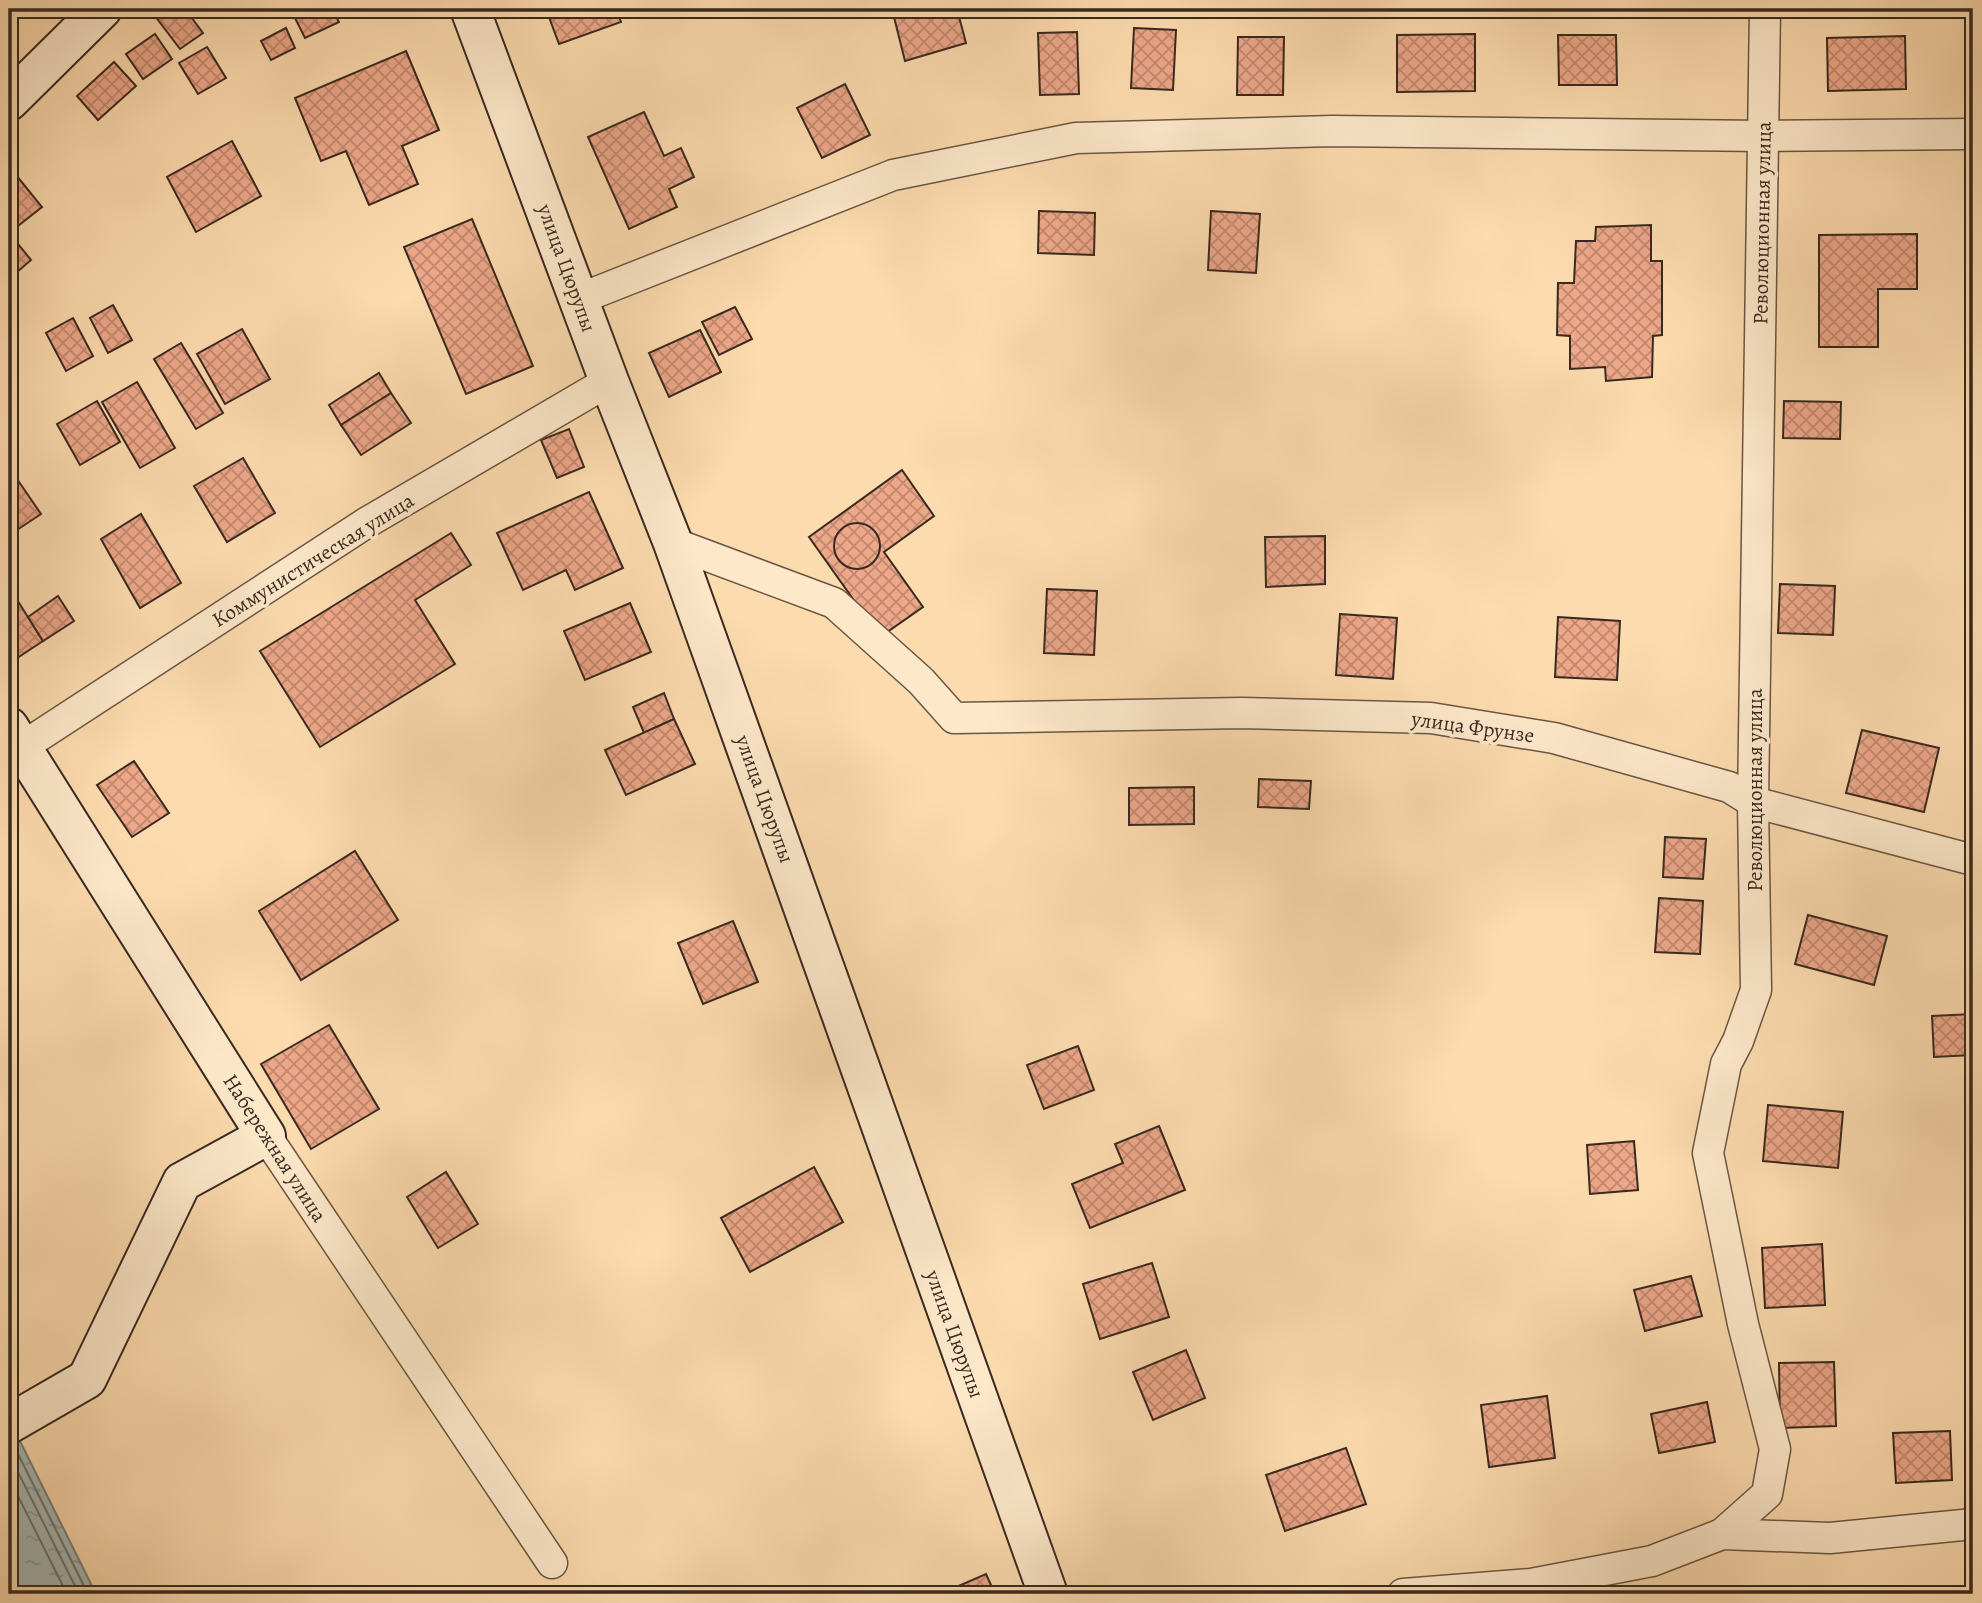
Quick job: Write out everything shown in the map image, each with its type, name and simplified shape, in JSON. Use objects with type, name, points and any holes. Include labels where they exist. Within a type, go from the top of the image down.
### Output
[{"type":"main road","points":[[9,101],[102,9]]},
{"type":"main road","name":"улица Цюрупы","points":[[470,9],[609,381],[673,543],[1048,1594]]},
{"type":"main road","name":"Набережная улица","points":[[15,737],[265,1136]]},
{"type":"main road","points":[[9,1423],[87,1379],[182,1182],[265,1136]]},
{"type":"street","name":"Революционная улица","points":[[1722,1534],[1767,1494],[1775,1449],[1743,1324],[1707,1153],[1726,1064],[1738,1041],[1756,990],[1753,802],[1765,9]]},
{"type":"street","points":[[579,299],[893,175],[1076,138],[1332,131],[1764,136],[1973,134]]},
{"type":"street","name":"Коммунистическая улица","points":[[15,737],[366,523],[609,381]]},
{"type":"street","name":"улица Фрунзе","points":[[673,543],[834,603],[921,681],[954,718],[1242,713],[1431,718],[1554,738],[1729,788],[1753,802],[1973,860]]},
{"type":"street","name":"Набережная улица","points":[[265,1136],[552,1563]]},
{"type":"street","points":[[1403,1594],[1531,1584],[1558,1579],[1652,1561],[1722,1534],[1830,1538],[1973,1524]]},
{"type":"water","points":[[9,1419],[96,1594],[9,1594]]},
{"type":"building","points":[[165,9],[185,9],[203,33],[180,49],[155,16]]},
{"type":"building","points":[[304,9],[332,9],[339,22],[305,38],[293,14]]},
{"type":"building","points":[[546,9],[616,9],[621,22],[559,44]]},
{"type":"building","points":[[892,9],[957,9],[966,43],[905,61]]},
{"type":"building","points":[[286,28],[295,48],[271,60],[261,41]]},
{"type":"building","points":[[1134,28],[1176,30],[1173,90],[1131,88]]},
{"type":"building","points":[[1077,32],[1079,94],[1040,95],[1038,33]]},
{"type":"building","points":[[155,34],[172,59],[143,79],[126,54]]},
{"type":"building","points":[[1475,34],[1475,91],[1397,92],[1397,35]]},
{"type":"building","points":[[1558,35],[1616,35],[1617,85],[1559,85]]},
{"type":"building","points":[[1905,36],[1906,89],[1828,91],[1827,38]]},
{"type":"building","points":[[1238,37],[1284,37],[1283,95],[1237,95]]},
{"type":"building","points":[[207,47],[226,78],[198,94],[179,63]]},
{"type":"building","points":[[406,51],[439,130],[402,146],[418,184],[369,205],[346,151],[321,161],[295,98]]},
{"type":"building","points":[[114,62],[136,86],[98,120],[77,96]]},
{"type":"building","points":[[845,84],[870,135],[822,158],[797,108]]},
{"type":"building","points":[[644,112],[664,156],[681,148],[694,177],[669,189],[677,207],[629,229],[588,137]]},
{"type":"building","points":[[232,141],[261,196],[196,232],[167,177]]},
{"type":"building","points":[[16,175],[42,207],[9,233],[9,181]]},
{"type":"building","points":[[1039,211],[1095,213],[1094,255],[1038,253]]},
{"type":"building","points":[[1211,211],[1260,214],[1256,273],[1208,270]]},
{"type":"building","points":[[472,219],[533,366],[466,394],[404,247]]},
{"type":"building","points":[[1651,225],[1651,261],[1662,261],[1662,335],[1653,336],[1652,377],[1606,381],[1605,367],[1570,369],[1570,336],[1557,335],[1558,283],[1574,283],[1576,241],[1595,241],[1596,227]]},
{"type":"building","points":[[9,233],[31,260],[9,279]]},
{"type":"building","points":[[1917,234],[1917,289],[1878,289],[1878,347],[1819,347],[1819,235]]},
{"type":"building","points":[[113,305],[132,340],[108,353],[90,318]]},
{"type":"building","points":[[735,307],[752,339],[719,355],[702,322]]},
{"type":"building","points":[[73,318],[93,356],[66,371],[46,333]]},
{"type":"building","points":[[242,329],[270,379],[225,404],[197,354]]},
{"type":"building","points":[[700,330],[721,372],[669,397],[649,353]]},
{"type":"building","points":[[181,343],[223,413],[196,429],[154,359]]},
{"type":"building","points":[[379,373],[391,393],[341,425],[329,405]]},
{"type":"building","points":[[137,382],[175,448],[140,468],[102,402]]},
{"type":"building","points":[[391,393],[411,423],[361,455],[341,425]]},
{"type":"building","points":[[97,401],[120,442],[80,465],[57,424]]},
{"type":"building","points":[[1784,401],[1841,402],[1840,439],[1783,438]]},
{"type":"building","points":[[569,429],[584,467],[557,478],[541,440]]},
{"type":"building","points":[[243,458],[275,513],[227,542],[194,486]]},
{"type":"building","points":[[902,470],[934,516],[884,552],[923,607],[880,637],[809,537]]},
{"type":"building","points":[[15,476],[41,514],[14,532],[9,525],[9,481]]},
{"type":"building","points":[[589,492],[623,568],[575,590],[566,570],[523,590],[497,533]]},
{"type":"building","points":[[141,514],[181,583],[140,608],[101,539]]},
{"type":"building","points":[[857,523],[873,530],[880,546],[873,562],[857,569],[841,562],[834,546],[841,530]]},
{"type":"building","points":[[451,533],[471,565],[415,600],[455,664],[320,747],[260,651]]},
{"type":"building","points":[[1325,536],[1325,584],[1266,587],[1265,537]]},
{"type":"building","points":[[1780,584],[1835,586],[1833,635],[1778,633]]},
{"type":"building","points":[[9,587],[43,641],[11,662],[9,658]]},
{"type":"building","points":[[1047,589],[1097,591],[1094,655],[1044,653]]},
{"type":"building","points":[[58,596],[74,621],[43,641],[28,617]]},
{"type":"building","points":[[630,603],[651,652],[585,680],[564,631]]},
{"type":"building","points":[[1340,614],[1397,618],[1393,679],[1336,675]]},
{"type":"building","points":[[1558,617],[1620,621],[1617,680],[1555,677]]},
{"type":"building","points":[[664,693],[674,719],[644,733],[633,707]]},
{"type":"building","points":[[674,719],[695,764],[626,795],[605,750]]},
{"type":"building","points":[[1862,730],[1939,748],[1924,812],[1846,793]]},
{"type":"building","points":[[134,761],[169,813],[132,837],[97,785]]},
{"type":"building","points":[[1259,779],[1311,781],[1309,809],[1258,807]]},
{"type":"building","points":[[1194,787],[1194,824],[1129,825],[1129,788]]},
{"type":"building","points":[[1665,837],[1706,839],[1703,879],[1663,877]]},
{"type":"building","points":[[355,851],[398,920],[301,980],[259,911]]},
{"type":"building","points":[[1659,898],[1703,901],[1700,954],[1655,952]]},
{"type":"building","points":[[1808,915],[1887,936],[1874,985],[1795,964]]},
{"type":"building","points":[[733,921],[758,982],[703,1004],[678,943]]},
{"type":"building","points":[[1973,1014],[1973,1055],[1934,1057],[1932,1016]]},
{"type":"building","points":[[329,1025],[379,1109],[311,1149],[261,1064]]},
{"type":"building","points":[[1078,1046],[1094,1090],[1044,1109],[1027,1065]]},
{"type":"building","points":[[1768,1105],[1843,1112],[1838,1168],[1763,1161]]},
{"type":"building","points":[[1159,1126],[1185,1190],[1090,1228],[1072,1184],[1123,1163],[1115,1144]]},
{"type":"building","points":[[1634,1141],[1638,1190],[1590,1194],[1587,1145]]},
{"type":"building","points":[[814,1167],[843,1222],[750,1272],[721,1218]]},
{"type":"building","points":[[446,1172],[478,1224],[438,1248],[407,1197]]},
{"type":"building","points":[[1822,1244],[1825,1305],[1765,1308],[1762,1248]]},
{"type":"building","points":[[1152,1263],[1169,1317],[1100,1339],[1083,1284]]},
{"type":"building","points":[[1691,1276],[1702,1316],[1645,1331],[1634,1290]]},
{"type":"building","points":[[1186,1350],[1205,1398],[1153,1420],[1133,1372]]},
{"type":"building","points":[[1834,1362],[1836,1426],[1780,1428],[1779,1363]]},
{"type":"building","points":[[1547,1396],[1555,1458],[1489,1467],[1481,1405]]},
{"type":"building","points":[[1707,1402],[1715,1442],[1659,1453],[1651,1414]]},
{"type":"building","points":[[1950,1431],[1952,1480],[1896,1483],[1893,1433]]},
{"type":"building","points":[[1346,1448],[1366,1504],[1285,1531],[1266,1475]]},
{"type":"building","points":[[986,1574],[995,1594],[940,1594]]}]
